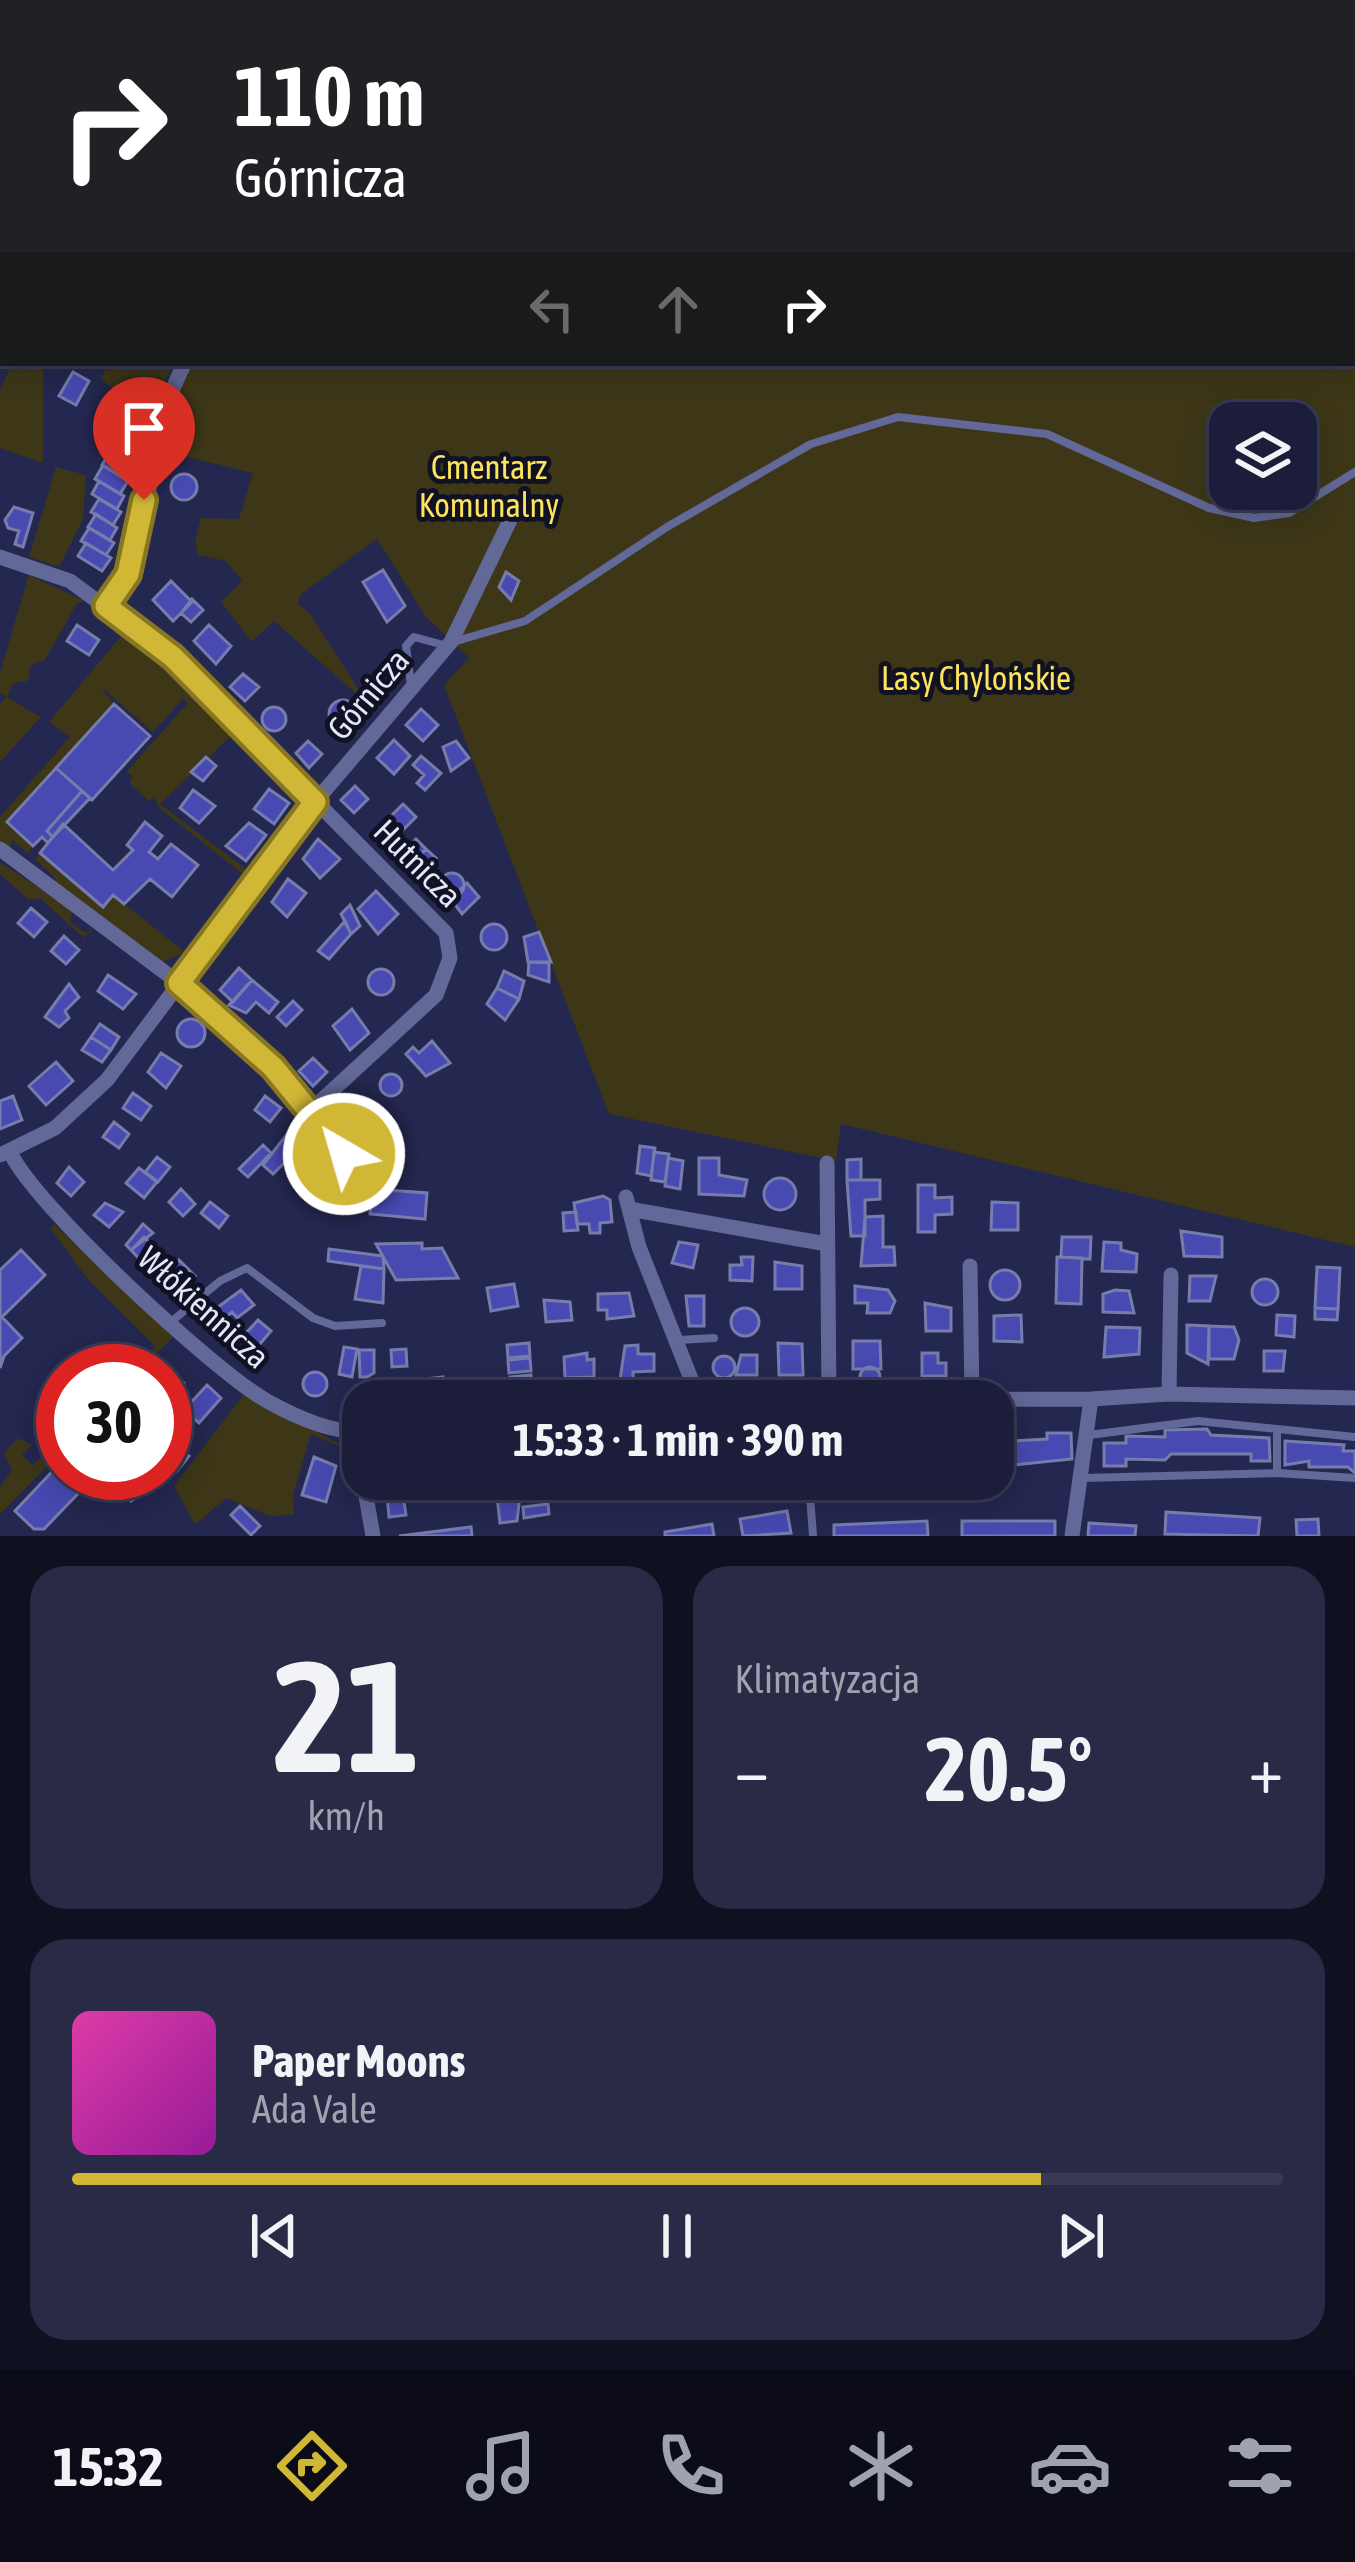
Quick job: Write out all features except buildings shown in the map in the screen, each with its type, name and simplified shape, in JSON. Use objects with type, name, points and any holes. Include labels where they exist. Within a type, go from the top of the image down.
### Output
[{"type":"street","points":[[106,606],[128,574],[170,395],[184,366]]},
{"type":"street","name":"Górnicza","points":[[5,1154],[80,1108],[315,802],[447,647],[512,514]]},
{"type":"street","name":"Hutnicza","points":[[0,557],[70,581],[173,657],[446,933],[451,958],[436,994],[310,1111]]},
{"type":"street","points":[[0,849],[179,983],[251,1045],[344,1154]]},
{"type":"street","name":"Włókiennicza","points":[[5,1154],[36,1191],[171,1322],[264,1400],[304,1419],[342,1428]]},
{"type":"street","points":[[827,1163],[829,1380]]},
{"type":"street","points":[[691,1380],[628,1203],[826,1244]]},
{"type":"street","points":[[970,1266],[972,1380]]},
{"type":"street","points":[[1169,1394],[1171,1275]]},
{"type":"street","points":[[1014,1400],[1169,1394],[1355,1397]]},
{"type":"street","points":[[1072,1536],[1091,1399]]},
{"type":"street","name":"Włókiennicza","points":[[367,1500],[373,1536]]},
{"type":"lane","points":[[411,690],[406,646],[414,637],[425,636],[447,647],[525,621],[667,526],[811,444],[898,416],[1047,434],[1209,508],[1254,518],[1289,513],[1355,472]]},
{"type":"lane","points":[[171,1322],[232,1272],[247,1268],[313,1318],[335,1326],[382,1323]]},
{"type":"lane","points":[[676,1341],[714,1339]]},
{"type":"lane","points":[[1089,1435],[1166,1422],[1355,1437]]},
{"type":"lane","points":[[1277,1429],[1277,1473]]},
{"type":"lane","points":[[1083,1478],[1277,1473],[1355,1478]]},
{"type":"lane","points":[[809,1500],[813,1536]]},
{"type":"green space","points":[[0,366],[47,366],[43,370],[43,463],[0,448],[0,391],[9,370]]},
{"type":"green space","points":[[107,366],[172,366],[152,419],[101,379]]},
{"type":"green space","name":"Lasy Chylońskie","points":[[191,366],[1355,366],[1355,1247],[841,1124],[836,1161],[609,1114],[444,685],[469,658],[426,617],[377,539],[300,595],[298,605],[309,612],[362,695],[368,692],[380,703],[378,713],[274,621],[252,642],[221,602],[242,581],[226,561],[198,555],[195,542],[201,518],[239,519],[253,473],[163,451],[176,394]]},
{"type":"green space","points":[[56,467],[86,475],[83,519],[59,567],[29,557]]},
{"type":"green space","points":[[29,575],[85,601],[77,603],[45,660],[30,666],[28,681],[13,683],[7,697],[41,717],[0,762],[0,704],[6,697],[0,693],[0,672]]},
{"type":"green space","points":[[100,612],[151,651],[233,734],[160,804],[247,870],[244,875],[159,808],[154,796],[149,801],[129,783],[133,778],[127,771],[188,703],[183,699],[153,732],[100,686],[114,704],[7,822],[33,846],[28,853],[12,840],[9,852],[0,844],[0,817],[70,737],[49,722],[123,634],[97,616]]},
{"type":"green space","points":[[40,853],[102,906],[113,895],[185,952],[160,963],[54,888],[56,879],[35,859]]},
{"type":"green space","points":[[0,862],[73,910],[70,922],[86,933],[94,927],[84,938],[40,898],[29,900],[0,874]]},
{"type":"green space","points":[[54,1224],[173,1337],[166,1344],[153,1344],[86,1277],[50,1228]]},
{"type":"green space","points":[[245,1393],[342,1447],[342,1452],[311,1434],[293,1495],[294,1515],[270,1516],[226,1498],[195,1525],[182,1500],[192,1500],[192,1462]]},
{"type":"green space","points":[[18,1438],[32,1445],[22,1455],[32,1465],[36,1462],[36,1477],[0,1514],[0,1487],[12,1470],[4,1453]]},
{"type":"route","points":[[144,500],[128,574],[106,606],[173,657],[315,802],[179,983],[273,1067],[344,1154]]},
{"type":"park label","name":"Cmentarz Komunalny","points":[[489,486]]}]
